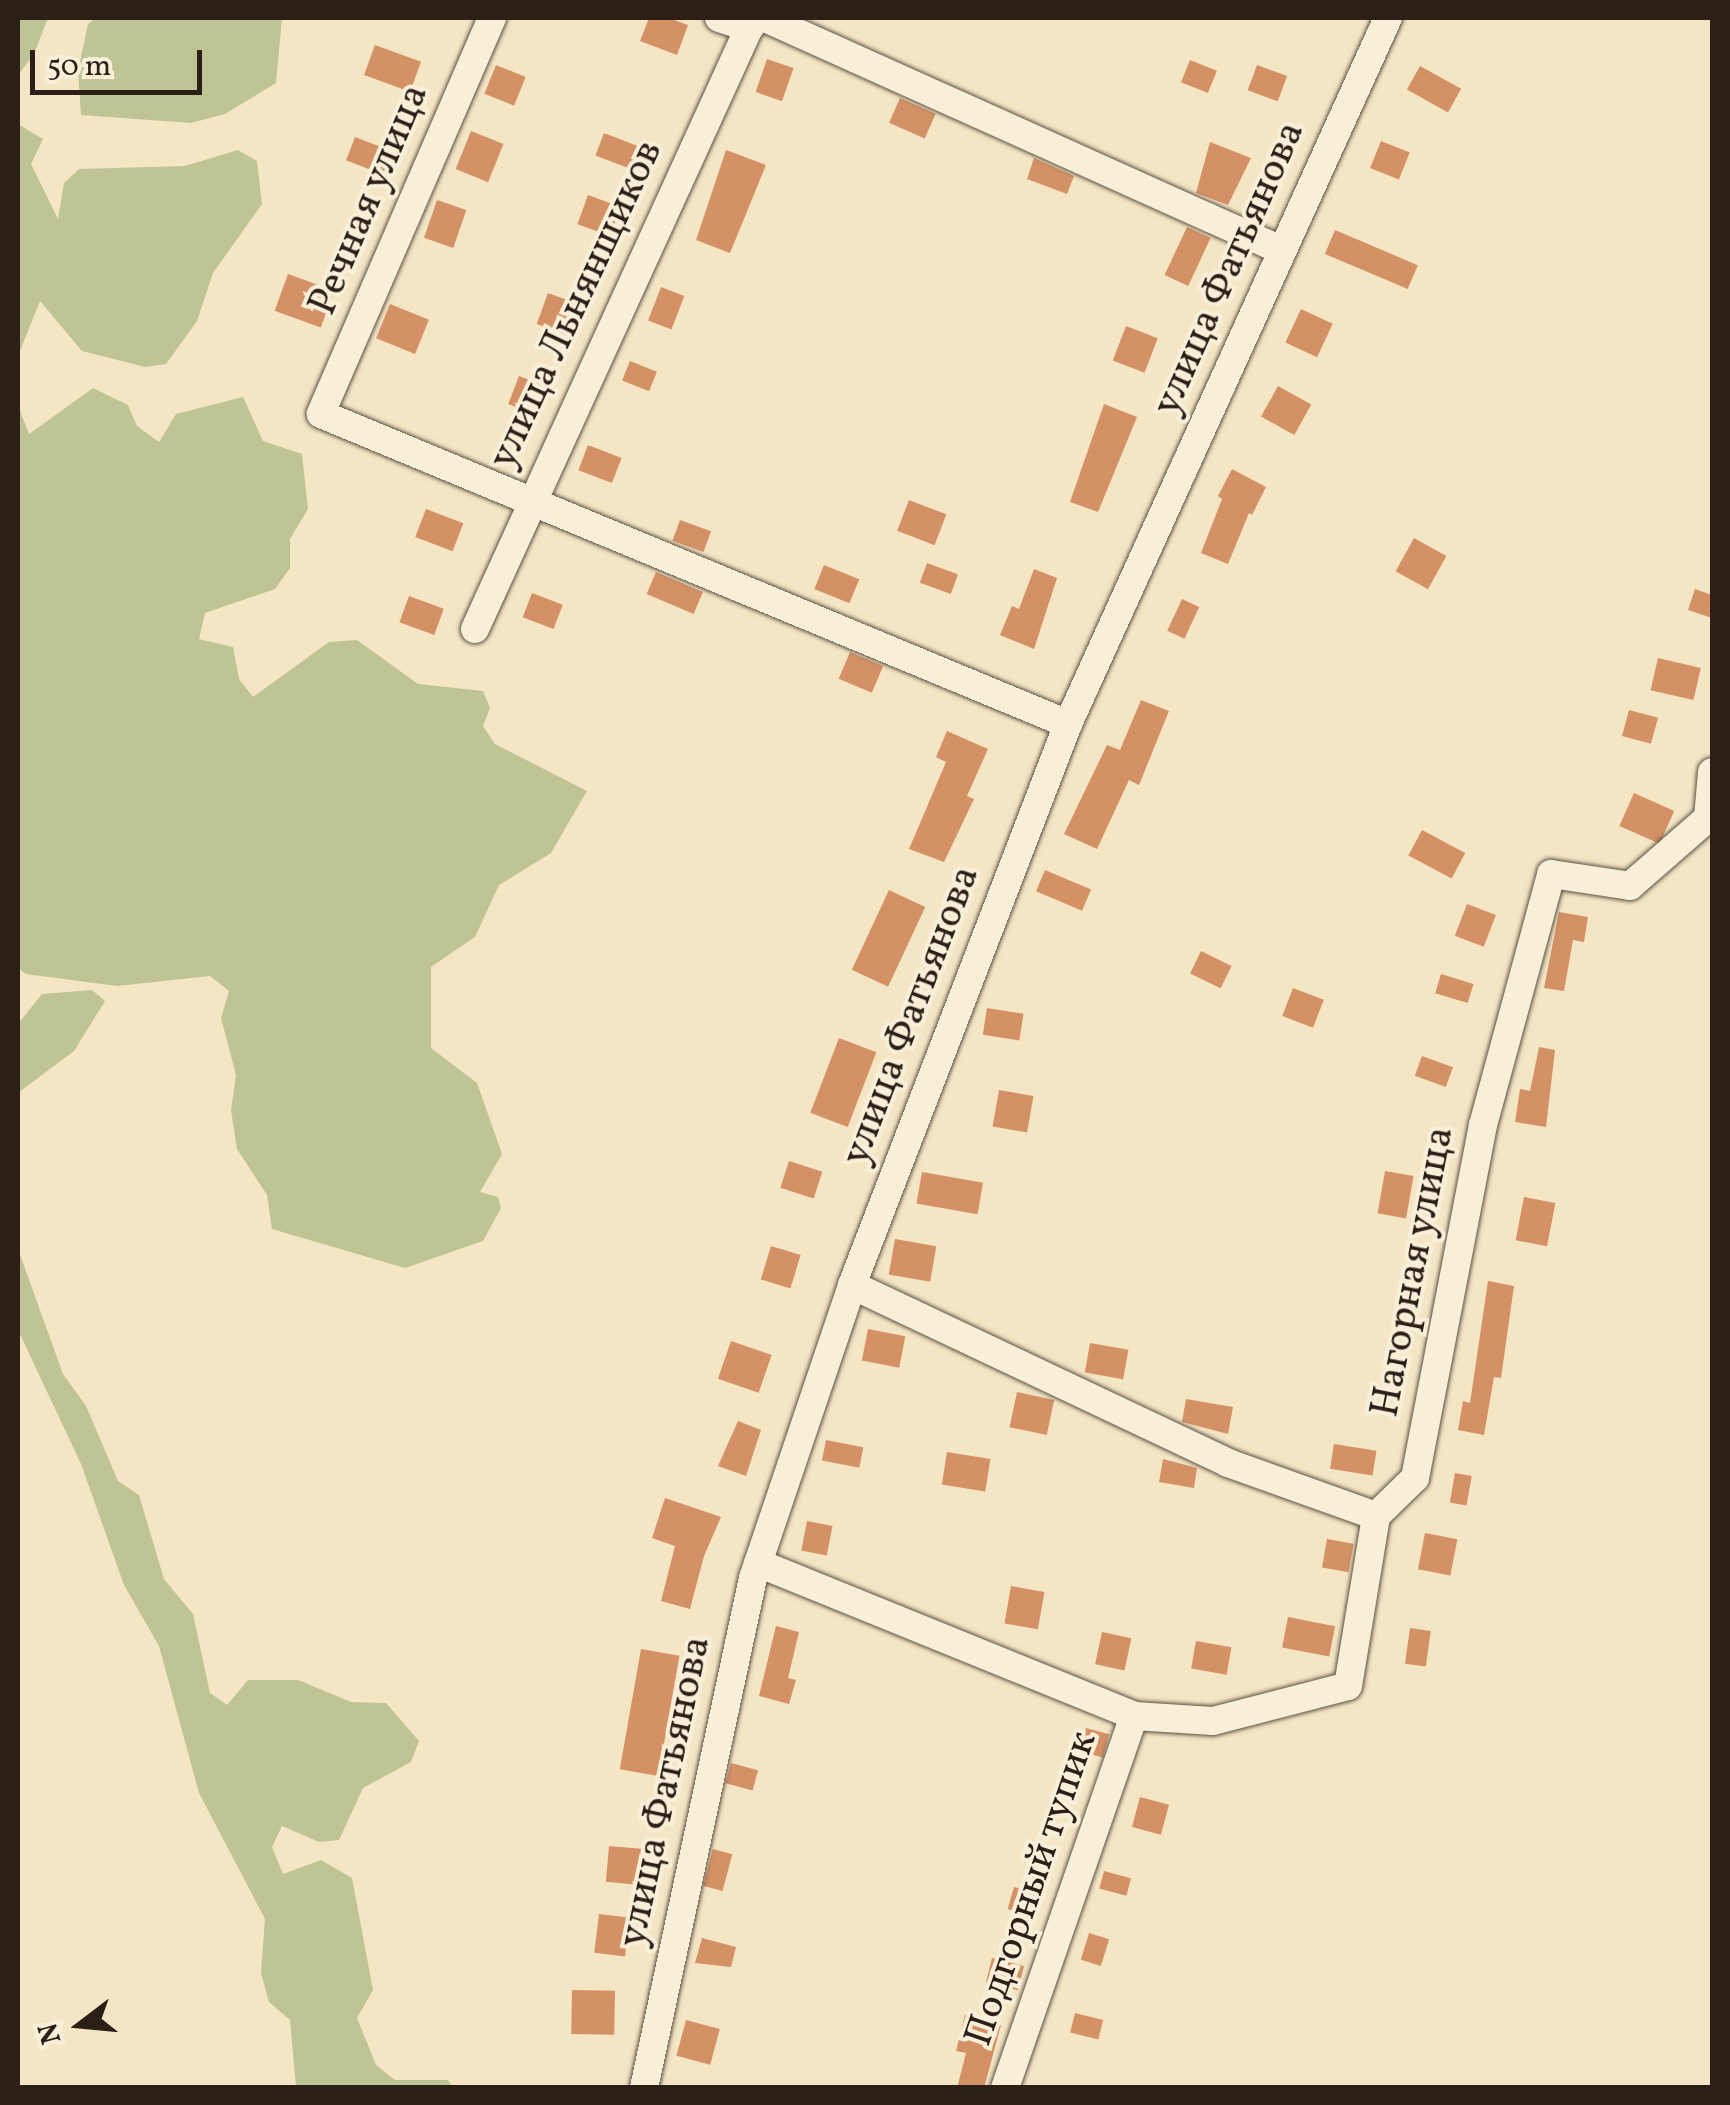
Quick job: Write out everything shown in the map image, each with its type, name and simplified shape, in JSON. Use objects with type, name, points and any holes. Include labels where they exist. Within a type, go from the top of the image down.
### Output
[{"type":"street","name":"Речная улица","points":[[492,18],[321,414],[532,500]]},
{"type":"street","points":[[719,18],[757,21],[1281,250]]},
{"type":"street","name":"улица Фатьянова","points":[[639,2082],[758,1563],[852,1285],[1068,724],[1388,18]]},
{"type":"street","name":"улица Льнянщиков","points":[[475,628],[757,21]]},
{"type":"street","points":[[532,500],[1068,724]]},
{"type":"street","name":"Нагорная улица","points":[[1376,1516],[1415,1478],[1483,1124],[1550,874],[1630,886],[1708,818],[1712,772]]},
{"type":"street","points":[[758,1563],[1134,1716],[1213,1721],[1348,1686],[1376,1516],[1228,1463],[852,1285]]},
{"type":"street","name":"Подгорный тупик","points":[[1006,2088],[1134,1716]]},
{"type":"green space","points":[[18,18],[48,18],[34,54],[18,75]]},
{"type":"green space","points":[[96,18],[282,18],[276,83],[225,114],[191,123],[81,115],[78,71],[88,24]]},
{"type":"green space","points":[[18,124],[43,139],[31,164],[58,219],[64,183],[79,169],[185,166],[238,150],[257,161],[262,204],[213,273],[197,321],[166,364],[145,367],[82,351],[40,301],[18,356]]},
{"type":"green space","points":[[93,388],[128,405],[137,426],[159,442],[176,414],[243,397],[263,441],[302,454],[308,509],[290,539],[290,568],[275,589],[205,613],[199,639],[233,647],[239,679],[253,697],[329,642],[357,640],[418,684],[483,691],[490,708],[483,726],[495,744],[587,791],[551,853],[499,885],[475,937],[431,967],[431,1048],[477,1083],[502,1154],[480,1192],[498,1197],[501,1208],[483,1241],[405,1268],[272,1229],[267,1195],[237,1149],[231,1110],[236,1075],[221,1018],[229,991],[210,976],[117,986],[26,974],[18,968],[18,405],[29,434]]},
{"type":"green space","points":[[92,990],[105,1001],[74,1051],[18,1093],[18,1024],[42,994]]},
{"type":"green space","points":[[18,1249],[63,1374],[86,1406],[118,1481],[139,1495],[164,1579],[193,1614],[210,1693],[227,1705],[248,1680],[298,1680],[351,1702],[386,1703],[419,1741],[411,1762],[363,1788],[339,1840],[319,1842],[282,1826],[272,1847],[283,1874],[321,1860],[352,1878],[373,1990],[357,2018],[376,2065],[395,2080],[448,2080],[452,2087],[296,2087],[290,2020],[269,2002],[261,1973],[265,1919],[199,1793],[159,1646],[124,1585],[81,1464],[18,1330]]},
{"type":"building","points":[[649,18],[669,18],[688,25],[677,55],[640,41]]},
{"type":"building","points":[[375,45],[421,62],[410,92],[364,75]]},
{"type":"building","points":[[767,59],[793,68],[782,101],[756,92]]},
{"type":"building","points":[[1190,60],[1217,71],[1208,93],[1181,82]]},
{"type":"building","points":[[496,65],[526,77],[514,106],[484,94]]},
{"type":"building","points":[[1257,65],[1287,76],[1278,101],[1248,90]]},
{"type":"building","points":[[1420,66],[1461,89],[1448,112],[1407,90]]},
{"type":"building","points":[[900,98],[936,114],[925,139],[889,123]]},
{"type":"building","points":[[471,131],[503,144],[488,182],[456,169]]},
{"type":"building","points":[[604,133],[644,148],[636,171],[595,155]]},
{"type":"building","points":[[355,137],[394,152],[385,175],[346,160]]},
{"type":"building","points":[[1381,141],[1410,153],[1399,180],[1370,168]]},
{"type":"building","points":[[1210,142],[1251,158],[1228,205],[1196,193]]},
{"type":"building","points":[[726,150],[766,165],[730,253],[696,240]]},
{"type":"building","points":[[1034,158],[1074,176],[1067,194],[1027,179]]},
{"type":"building","points":[[588,195],[621,207],[610,236],[577,224]]},
{"type":"building","points":[[437,200],[466,210],[453,248],[424,238]]},
{"type":"building","points":[[1187,227],[1211,238],[1188,286],[1165,275]]},
{"type":"building","points":[[1335,230],[1418,265],[1408,289],[1325,254]]},
{"type":"building","points":[[288,274],[334,291],[321,327],[275,311]]},
{"type":"building","points":[[661,287],[684,296],[671,330],[648,321]]},
{"type":"building","points":[[548,293],[576,303],[565,334],[537,324]]},
{"type":"building","points":[[390,304],[429,320],[415,354],[376,338]]},
{"type":"building","points":[[1301,309],[1333,324],[1317,357],[1285,343]]},
{"type":"building","points":[[1126,326],[1158,338],[1144,373],[1113,361]]},
{"type":"building","points":[[630,361],[657,372],[649,391],[622,380]]},
{"type":"building","points":[[519,376],[540,384],[529,412],[508,404]]},
{"type":"building","points":[[1278,386],[1311,404],[1294,435],[1261,417]]},
{"type":"building","points":[[1104,404],[1137,417],[1098,512],[1070,502]]},
{"type":"building","points":[[588,445],[622,458],[612,483],[578,470]]},
{"type":"building","points":[[1232,469],[1266,487],[1252,515],[1249,513],[1228,564],[1201,553],[1222,499],[1218,496]]},
{"type":"building","points":[[909,500],[946,514],[935,545],[897,531]]},
{"type":"building","points":[[426,509],[463,523],[453,551],[415,537]]},
{"type":"building","points":[[680,520],[711,531],[703,552],[672,541]]},
{"type":"building","points":[[1414,538],[1446,556],[1428,589],[1396,571]]},
{"type":"building","points":[[927,563],[958,574],[951,594],[920,583]]},
{"type":"building","points":[[824,565],[859,579],[849,603],[814,589]]},
{"type":"building","points":[[1034,569],[1057,578],[1034,649],[1000,635],[1012,606],[1019,609]]},
{"type":"building","points":[[656,572],[703,592],[694,614],[647,594]]},
{"type":"building","points":[[1695,589],[1712,595],[1712,618],[1688,610]]},
{"type":"building","points":[[532,593],[563,605],[553,629],[523,617]]},
{"type":"building","points":[[409,596],[444,609],[434,635],[399,622]]},
{"type":"building","points":[[1182,599],[1199,607],[1184,639],[1167,631]]},
{"type":"building","points":[[850,652],[883,666],[872,693],[839,679]]},
{"type":"building","points":[[1658,658],[1701,668],[1693,700],[1651,690]]},
{"type":"building","points":[[1141,700],[1169,711],[1139,785],[1129,780],[1097,849],[1064,834],[1107,745],[1120,750]]},
{"type":"building","points":[[1629,710],[1658,718],[1651,744],[1622,736]]},
{"type":"building","points":[[947,731],[988,749],[967,796],[974,799],[944,862],[909,849],[946,762],[936,757]]},
{"type":"building","points":[[1634,793],[1674,811],[1660,844],[1619,826]]},
{"type":"building","points":[[1422,830],[1465,853],[1452,879],[1408,856]]},
{"type":"building","points":[[1045,870],[1091,890],[1082,911],[1036,891]]},
{"type":"building","points":[[889,890],[925,907],[888,987],[852,970]]},
{"type":"building","points":[[1467,904],[1496,915],[1484,947],[1455,936]]},
{"type":"building","points":[[1559,912],[1588,917],[1584,942],[1573,940],[1564,991],[1544,988]]},
{"type":"building","points":[[1201,951],[1232,966],[1221,988],[1190,973]]},
{"type":"building","points":[[1441,974],[1474,984],[1468,1003],[1435,993]]},
{"type":"building","points":[[1293,988],[1324,1000],[1313,1028],[1282,1016]]},
{"type":"building","points":[[987,1008],[1024,1014],[1019,1040],[983,1035]]},
{"type":"building","points":[[839,1038],[876,1052],[848,1127],[810,1113]]},
{"type":"building","points":[[1539,1047],[1555,1050],[1546,1127],[1515,1122],[1520,1089],[1530,1091]]},
{"type":"building","points":[[1422,1056],[1453,1067],[1446,1087],[1415,1076]]},
{"type":"building","points":[[999,1090],[1033,1096],[1027,1133],[993,1126]]},
{"type":"building","points":[[789,1161],[822,1172],[814,1198],[780,1188]]},
{"type":"building","points":[[1385,1171],[1414,1176],[1406,1218],[1378,1213]]},
{"type":"building","points":[[922,1172],[983,1183],[978,1214],[916,1204]]},
{"type":"building","points":[[1524,1197],[1555,1203],[1547,1246],[1516,1240]]},
{"type":"building","points":[[895,1239],[936,1246],[930,1282],[889,1274]]},
{"type":"building","points":[[771,1246],[801,1255],[790,1289],[761,1279]]},
{"type":"building","points":[[1488,1281],[1514,1286],[1501,1378],[1494,1377],[1484,1435],[1458,1430],[1463,1401],[1470,1403]]},
{"type":"building","points":[[868,1329],[905,1336],[899,1368],[862,1360]]},
{"type":"building","points":[[731,1341],[772,1355],[759,1393],[718,1379]]},
{"type":"building","points":[[1090,1343],[1128,1350],[1123,1379],[1085,1373]]},
{"type":"building","points":[[1017,1392],[1054,1400],[1047,1435],[1010,1427]]},
{"type":"building","points":[[1186,1399],[1233,1407],[1228,1434],[1182,1422]]},
{"type":"building","points":[[738,1421],[761,1430],[746,1476],[718,1466]]},
{"type":"building","points":[[826,1440],[863,1447],[859,1468],[822,1461]]},
{"type":"building","points":[[1334,1444],[1376,1451],[1373,1475],[1330,1469]]},
{"type":"building","points":[[947,1452],[990,1459],[985,1491],[942,1485]]},
{"type":"building","points":[[1163,1459],[1197,1468],[1194,1488],[1159,1482]]},
{"type":"building","points":[[1455,1473],[1472,1476],[1467,1505],[1450,1503]]},
{"type":"building","points":[[665,1498],[721,1517],[704,1556],[690,1609],[661,1601],[675,1546],[652,1538]]},
{"type":"building","points":[[807,1521],[833,1526],[827,1555],[801,1550]]},
{"type":"building","points":[[1425,1533],[1457,1539],[1450,1576],[1418,1569]]},
{"type":"building","points":[[1327,1539],[1354,1544],[1349,1572],[1322,1568]]},
{"type":"building","points":[[1011,1586],[1044,1592],[1038,1629],[1004,1623]]},
{"type":"building","points":[[1288,1617],[1335,1626],[1329,1657],[1282,1647]]},
{"type":"building","points":[[776,1626],[799,1632],[788,1678],[796,1680],[789,1704],[759,1696]]},
{"type":"building","points":[[1410,1628],[1431,1631],[1426,1667],[1405,1664]]},
{"type":"building","points":[[1102,1632],[1131,1638],[1124,1671],[1095,1664]]},
{"type":"building","points":[[1196,1641],[1231,1647],[1227,1675],[1191,1669]]},
{"type":"building","points":[[641,1649],[679,1656],[658,1776],[620,1769]]},
{"type":"building","points":[[1086,1728],[1109,1734],[1103,1757],[1080,1751]]},
{"type":"building","points":[[731,1763],[758,1770],[753,1791],[726,1783]]},
{"type":"building","points":[[1140,1797],[1169,1805],[1161,1835],[1132,1827]]},
{"type":"building","points":[[609,1846],[641,1849],[638,1885],[606,1882]]},
{"type":"building","points":[[713,1849],[732,1854],[722,1891],[703,1886]]},
{"type":"building","points":[[1104,1871],[1131,1878],[1126,1896],[1099,1888]]},
{"type":"building","points":[[1014,1887],[1039,1894],[1033,1916],[1008,1909]]},
{"type":"building","points":[[599,1914],[630,1918],[625,1956],[594,1953]]},
{"type":"building","points":[[1089,1933],[1109,1939],[1101,1966],[1081,1960]]},
{"type":"building","points":[[702,1938],[736,1947],[731,1967],[695,1963]]},
{"type":"building","points":[[992,1958],[1024,1966],[1018,1990],[986,1982]]},
{"type":"building","points":[[572,1990],[615,1991],[614,2035],[571,2034]]},
{"type":"building","points":[[1075,2013],[1103,2020],[1098,2039],[1070,2032]]},
{"type":"building","points":[[965,2015],[1001,2025],[984,2088],[957,2088],[966,2053],[956,2051]]},
{"type":"building","points":[[686,2020],[720,2029],[710,2065],[676,2056]]}]
